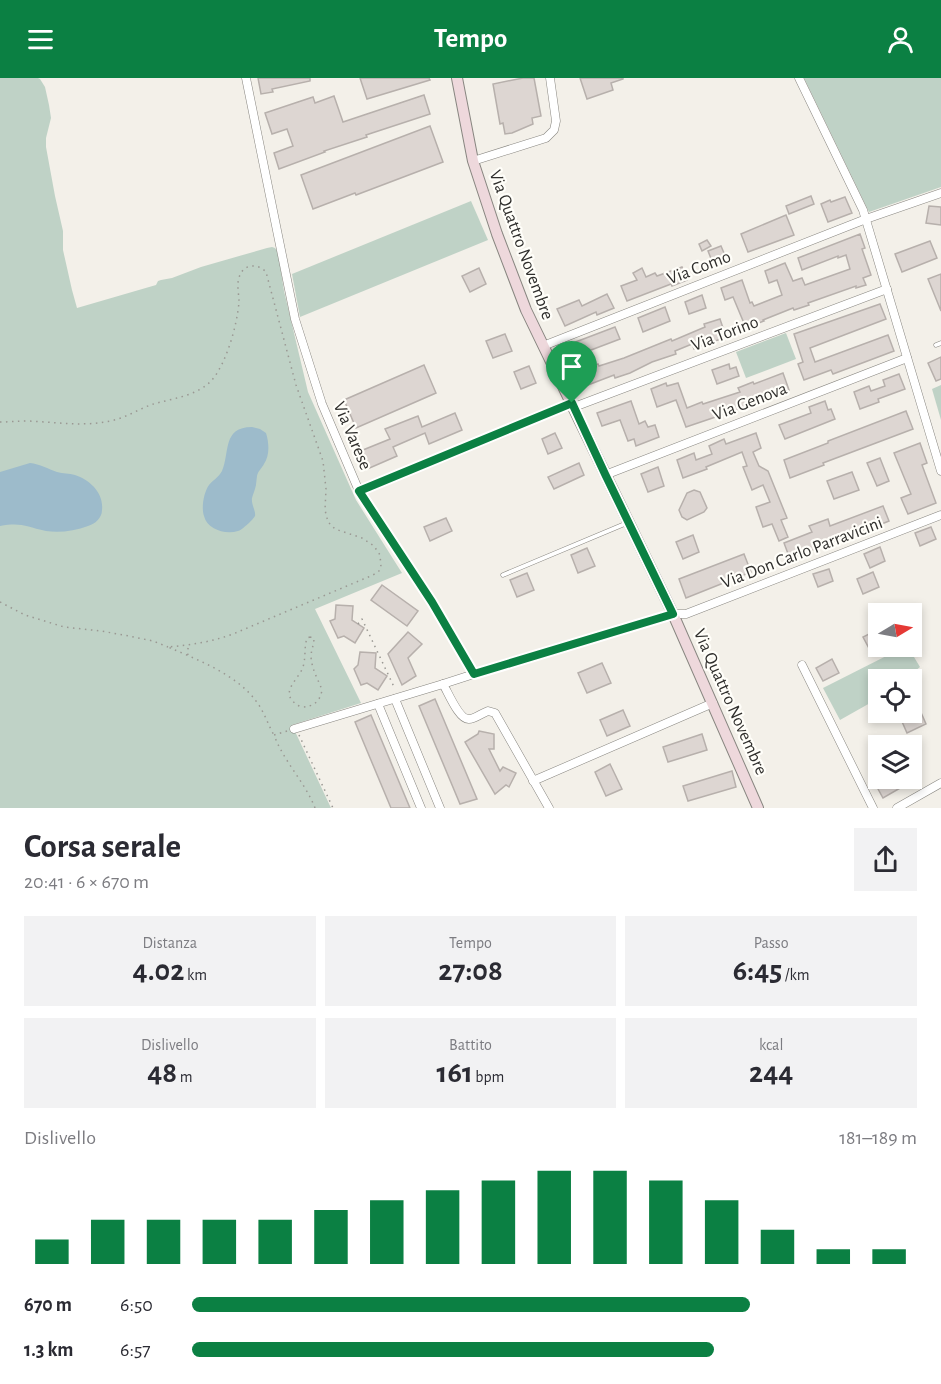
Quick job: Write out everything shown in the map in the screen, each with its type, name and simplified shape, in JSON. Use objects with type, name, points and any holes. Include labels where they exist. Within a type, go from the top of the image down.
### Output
[{"type":"street","name":"Via Varese","points":[[246,78],[295,319],[322,404],[359,491],[432,602],[474,674]]},
{"type":"street","name":"Via Quattro Novembre","points":[[458,78],[473,161],[483,195],[526,310],[673,614],[758,808]]},
{"type":"street","points":[[473,161],[546,138],[554,130],[556,121],[550,78]]},
{"type":"street","points":[[799,78],[863,210],[941,471]]},
{"type":"street","name":"Via Como","points":[[543,346],[866,219],[941,193]]},
{"type":"street","name":"Via Torino","points":[[359,491],[573,405],[887,289]]},
{"type":"street","name":"Via Genova","points":[[605,474],[907,358]]},
{"type":"street","name":"Via Don Carlo Parravicini","points":[[474,674],[673,614],[686,614],[941,515]]},
{"type":"street","points":[[802,665],[873,808]]},
{"type":"street","points":[[295,729],[474,674]]},
{"type":"street","points":[[443,684],[462,717],[470,719],[488,711],[495,713],[549,808]]},
{"type":"street","points":[[396,698],[440,808]]},
{"type":"street","points":[[533,781],[713,703]]},
{"type":"street","points":[[378,704],[421,808]]},
{"type":"street","points":[[897,808],[941,783]]},
{"type":"lane","points":[[936,345],[941,343]]},
{"type":"lane","points":[[503,575],[628,522]]},
{"type":"path","points":[[0,422],[26,421],[80,425],[109,422],[153,404],[192,393],[212,380],[225,355],[237,316],[240,275],[248,267],[257,265],[266,272],[296,386],[323,461],[326,489],[325,510],[328,522],[340,532],[357,536],[370,543],[380,555],[381,567],[373,575],[233,634],[217,640],[168,647]]},
{"type":"path","points":[[0,602],[44,622],[153,641],[227,675],[241,685],[257,702],[284,756],[315,808]]},
{"type":"path","points":[[358,624],[362,620],[396,698]]},
{"type":"path","points":[[310,637],[315,641],[311,656],[322,690],[321,696],[314,705],[301,707],[292,700],[290,688],[301,671],[305,660],[306,641],[310,637]]},
{"type":"path","points":[[189,656],[187,650],[191,645]]},
{"type":"path","points":[[381,672],[384,668]]},
{"type":"path","points":[[274,735],[295,729],[333,808]]},
{"type":"green space","points":[[0,78],[38,78],[45,87],[51,118],[46,147],[63,231],[63,250],[77,308],[156,285],[161,280],[267,248],[275,248],[278,252],[284,291],[308,392],[356,500],[402,573],[315,609],[361,703],[292,725],[331,808],[0,808]]},
{"type":"green space","points":[[804,78],[941,78],[941,187],[869,212]]},
{"type":"green space","points":[[471,201],[488,240],[300,317],[292,274]]},
{"type":"green space","points":[[786,333],[796,359],[746,378],[736,352]]},
{"type":"green space","points":[[941,385],[941,420],[932,389]]},
{"type":"green space","points":[[884,657],[914,657],[920,667],[918,669],[868,669],[868,704],[840,720],[823,688]]},
{"type":"water","points":[[252,427],[266,433],[268,445],[267,457],[258,474],[252,498],[255,516],[239,530],[228,532],[217,530],[206,521],[204,516],[203,504],[206,492],[209,485],[222,471],[231,436],[242,428]]},
{"type":"water","points":[[30,463],[59,473],[75,475],[91,484],[101,498],[102,513],[98,520],[83,528],[62,532],[19,525],[0,526],[0,472]]},
{"type":"building","points":[[258,78],[310,78],[310,81],[272,89],[273,92],[261,94]]},
{"type":"building","points":[[360,78],[429,78],[430,80],[367,99]]},
{"type":"building","points":[[534,78],[541,116],[532,118],[533,124],[505,134],[503,123],[500,124],[493,84]]},
{"type":"building","points":[[580,78],[623,79],[611,83],[613,90],[587,99]]},
{"type":"building","points":[[424,95],[430,114],[366,135],[367,137],[279,169],[274,153],[293,146],[287,129],[272,134],[265,113],[313,97],[315,103],[334,96],[343,122]]},
{"type":"building","points":[[430,126],[443,162],[313,209],[301,175]]},
{"type":"building","points":[[811,196],[814,204],[789,214],[786,206]]},
{"type":"building","points":[[845,197],[852,213],[828,222],[821,204]]},
{"type":"building","points":[[929,206],[941,207],[941,225],[926,223]]},
{"type":"building","points":[[786,215],[794,235],[748,252],[741,234]]},
{"type":"building","points":[[860,234],[865,248],[862,249],[871,275],[863,278],[866,285],[856,288],[856,286],[794,310],[793,308],[746,328],[733,297],[725,300],[721,288],[742,280],[750,303],[752,302],[754,306],[782,295],[777,280],[769,283],[765,271],[785,263],[793,281],[802,278],[805,285],[850,269],[846,255],[802,270],[798,258]]},
{"type":"building","points":[[707,240],[711,246],[702,251],[699,244]]},
{"type":"building","points":[[930,241],[937,258],[902,272],[895,254]]},
{"type":"building","points":[[721,246],[727,260],[714,266],[708,251]]},
{"type":"building","points":[[682,267],[687,280],[627,301],[621,286],[637,280],[633,273],[642,268],[646,277],[655,273],[657,276]]},
{"type":"building","points":[[479,268],[486,284],[470,292],[462,276]]},
{"type":"building","points":[[941,274],[941,311],[928,279]]},
{"type":"building","points":[[607,294],[614,308],[597,315],[596,312],[565,326],[557,309],[579,300],[582,306]]},
{"type":"building","points":[[702,295],[706,308],[689,314],[685,302]]},
{"type":"building","points":[[880,304],[886,319],[810,348],[815,362],[888,335],[894,351],[833,374],[831,370],[804,380],[798,364],[803,362],[794,334]]},
{"type":"building","points":[[665,307],[670,321],[643,332],[638,318]]},
{"type":"building","points":[[720,319],[726,337],[694,349],[692,344],[675,351],[676,354],[630,373],[615,378],[614,375],[588,385],[582,370],[624,358],[671,339],[672,341],[705,327],[704,324]]},
{"type":"building","points":[[615,327],[620,339],[570,358],[565,346]]},
{"type":"building","points":[[505,334],[512,351],[493,358],[486,341]]},
{"type":"building","points":[[941,357],[941,379],[936,381],[928,363]]},
{"type":"building","points":[[729,364],[730,369],[736,367],[739,376],[717,384],[712,370]]},
{"type":"building","points":[[424,365],[436,393],[356,428],[344,400]]},
{"type":"building","points":[[529,366],[536,383],[521,389],[514,372]]},
{"type":"building","points":[[783,373],[789,390],[686,427],[676,400],[657,407],[651,389],[666,383],[667,386],[678,383],[687,408],[740,392],[738,388]]},
{"type":"building","points":[[899,374],[905,389],[878,399],[879,402],[860,409],[854,392],[869,386],[871,391],[885,386],[883,380]]},
{"type":"building","points":[[631,401],[639,424],[645,421],[648,427],[655,425],[659,437],[636,446],[634,439],[628,441],[620,420],[602,426],[597,413]]},
{"type":"building","points":[[825,401],[835,419],[785,439],[779,425],[811,413],[809,407]]},
{"type":"building","points":[[906,411],[913,429],[790,478],[784,460]]},
{"type":"building","points":[[455,413],[462,430],[429,444],[425,433],[393,447],[397,456],[365,470],[358,452],[390,439],[385,429],[418,416],[422,427]]},
{"type":"building","points":[[555,433],[562,448],[548,454],[542,439]]},
{"type":"building","points":[[756,433],[761,448],[753,452],[759,466],[768,471],[787,518],[781,520],[788,537],[779,541],[772,524],[763,527],[756,507],[770,502],[763,485],[752,490],[743,467],[747,466],[742,452],[683,478],[677,460],[694,453],[696,460],[712,454],[709,446],[724,439],[726,444]]},
{"type":"building","points":[[920,443],[927,463],[922,465],[936,503],[908,514],[901,498],[911,494],[894,453]]},
{"type":"building","points":[[880,458],[889,481],[877,486],[867,463]]},
{"type":"building","points":[[579,463],[584,475],[554,489],[548,477]]},
{"type":"building","points":[[658,467],[664,486],[648,492],[641,474]]},
{"type":"building","points":[[852,472],[859,490],[834,499],[827,481]]},
{"type":"building","points":[[694,490],[700,492],[707,508],[704,512],[687,520],[682,517],[679,510],[687,493]]},
{"type":"building","points":[[883,506],[889,521],[790,559],[784,543],[812,532],[809,526],[828,519],[830,526]]},
{"type":"building","points":[[446,518],[452,531],[430,541],[424,527]]},
{"type":"building","points":[[931,527],[936,539],[920,546],[915,533]]},
{"type":"building","points":[[693,535],[699,552],[683,559],[676,542]]},
{"type":"building","points":[[880,547],[885,561],[870,568],[864,554]]},
{"type":"building","points":[[587,548],[595,566],[578,573],[571,555]]},
{"type":"building","points":[[744,554],[751,572],[686,598],[679,579]]},
{"type":"building","points":[[829,569],[833,581],[818,587],[813,574]]},
{"type":"building","points":[[873,572],[879,587],[863,594],[857,579]]},
{"type":"building","points":[[527,573],[534,590],[517,597],[510,580]]},
{"type":"building","points":[[382,585],[418,611],[407,626],[371,600]]},
{"type":"building","points":[[336,605],[353,606],[352,620],[364,628],[355,643],[344,636],[338,638],[330,621],[335,619]]},
{"type":"building","points":[[408,632],[422,644],[408,658],[416,676],[402,685],[388,654]]},
{"type":"building","points":[[868,634],[868,646],[863,637]]},
{"type":"building","points":[[360,652],[376,653],[375,668],[387,676],[378,690],[367,683],[361,685],[354,669],[358,665]]},
{"type":"building","points":[[832,659],[839,673],[823,681],[816,668]]},
{"type":"building","points":[[602,663],[611,683],[587,693],[578,673]]},
{"type":"building","points":[[435,699],[477,799],[460,804],[419,706]]},
{"type":"building","points":[[623,710],[630,726],[607,736],[600,720]]},
{"type":"building","points":[[371,715],[410,808],[391,808],[355,722]]},
{"type":"building","points":[[922,715],[926,724],[907,733],[903,723],[922,723]]},
{"type":"building","points":[[479,731],[494,734],[494,749],[489,749],[500,771],[503,767],[516,773],[509,787],[506,785],[495,794],[465,742]]},
{"type":"building","points":[[702,734],[707,750],[668,762],[663,747]]},
{"type":"building","points":[[610,764],[622,789],[606,796],[595,772]]},
{"type":"building","points":[[732,771],[736,787],[688,801],[683,786]]},
{"type":"building","points":[[878,789],[899,789],[883,798]]},
{"type":"route","points":[[572,403],[673,614],[474,674],[432,602],[359,491],[572,403]]}]
